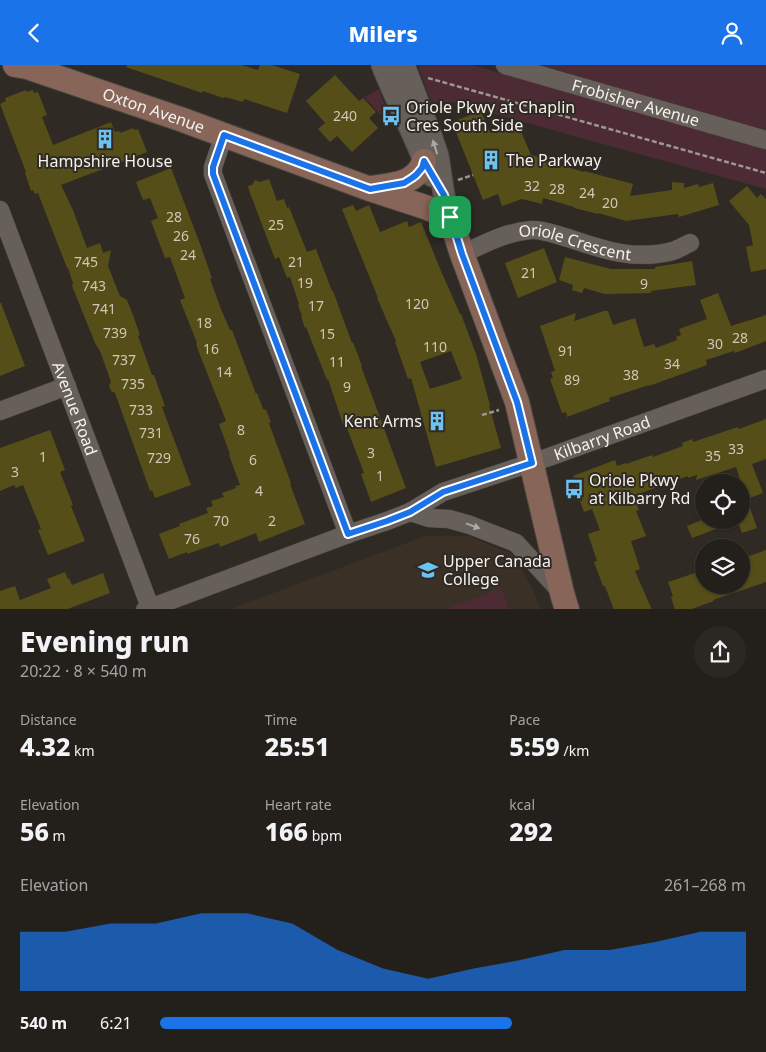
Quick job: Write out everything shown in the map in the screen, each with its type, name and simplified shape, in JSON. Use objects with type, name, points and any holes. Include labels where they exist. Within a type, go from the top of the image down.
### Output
[{"type":"main road","name":"Oxton Avenue","points":[[22,66],[224,135],[370,189],[425,207],[447,206]]},
{"type":"main road","points":[[370,189],[404,183],[416,175],[422,168],[424,161]]},
{"type":"main road","points":[[447,206],[462,254],[517,402],[564,601]]},
{"type":"street","points":[[382,65],[392,92],[447,206]]},
{"type":"street","name":"Frobisher Avenue","points":[[505,65],[766,139]]},
{"type":"street","points":[[412,70],[438,156],[447,206]]},
{"type":"street","points":[[224,135],[213,167],[213,174],[348,534]]},
{"type":"street","name":"Avenue Road","points":[[0,210],[148,608]]},
{"type":"street","name":"Oriole Crescent","points":[[462,254],[500,236],[532,230],[551,233],[600,249],[634,255],[674,251],[690,243]]},
{"type":"street","name":"Kilbarry Road","points":[[148,608],[410,512],[443,492],[532,463],[766,379]]},
{"type":"street","points":[[0,411],[67,386]]},
{"type":"street","points":[[410,512],[429,518],[449,519],[470,525],[516,543],[564,601]]},
{"type":"path","points":[[412,70],[766,173]]},
{"type":"path","points":[[460,179],[473,175]]},
{"type":"path","points":[[482,415],[500,410]]},
{"type":"shaded area","points":[[419,65],[472,65],[766,149],[766,189],[451,102],[432,103],[418,67]]},
{"type":"shaded area","points":[[538,65],[766,65],[766,130]]},
{"type":"shaded area","points":[[379,89],[387,111],[380,114],[364,97]]},
{"type":"shaded area","name":"Upper Canada College","points":[[425,536],[469,536],[512,554],[531,586],[541,609],[231,609]]},
{"type":"shaded area","points":[[501,588],[509,609],[446,609]]},
{"type":"building","points":[[127,65],[242,65],[258,70],[260,65],[272,65],[300,74],[287,113],[244,99],[243,102],[203,91],[202,93],[126,67]]},
{"type":"building","points":[[335,75],[359,101],[363,98],[376,112],[369,118],[378,128],[352,152],[337,136],[330,142],[318,129],[325,123],[306,101]]},
{"type":"building","points":[[26,90],[26,92],[33,90],[34,93],[38,92],[47,115],[42,117],[53,145],[111,122],[115,132],[119,131],[120,133],[133,128],[134,130],[138,129],[147,152],[61,185],[73,210],[87,248],[100,243],[103,253],[111,250],[108,266],[120,296],[127,300],[133,315],[140,335],[138,336],[165,406],[162,407],[191,485],[155,498],[152,490],[150,491],[115,393],[111,391],[109,385],[111,382],[100,351],[72,286],[73,283],[68,268],[38,193],[35,194],[33,190],[31,191],[26,172],[0,104],[6,101],[5,98]]},
{"type":"building","points":[[481,111],[490,133],[517,122],[531,155],[584,172],[633,184],[630,196],[672,190],[672,182],[684,183],[684,188],[698,184],[699,187],[713,183],[719,205],[679,217],[678,214],[626,221],[543,198],[542,204],[522,199],[502,206],[498,194],[483,200],[452,122]]},
{"type":"building","points":[[171,168],[200,244],[221,309],[230,330],[232,330],[256,394],[271,422],[269,423],[305,524],[259,542],[256,533],[220,547],[219,543],[169,559],[159,534],[208,513],[206,508],[213,506],[211,501],[224,497],[222,493],[240,485],[219,424],[226,421],[180,300],[185,298],[170,257],[165,258],[151,221],[158,218],[150,198],[143,200],[136,182]]},
{"type":"building","points":[[269,179],[277,201],[284,199],[287,208],[289,207],[307,252],[316,249],[353,342],[406,488],[371,502],[361,474],[364,473],[345,423],[343,424],[328,379],[305,328],[290,277],[287,278],[279,257],[275,259],[250,193],[248,186],[252,185],[255,180],[259,182]]},
{"type":"building","points":[[747,186],[757,198],[761,194],[766,199],[766,269],[751,272],[746,247],[753,245],[749,225],[729,201]]},
{"type":"building","points":[[353,205],[356,211],[369,205],[380,232],[407,221],[409,227],[421,222],[461,314],[476,354],[501,448],[436,467],[411,378],[408,379],[396,341],[342,209]],"holes":[[[451,351],[462,379],[430,389],[420,362]]]},
{"type":"building","points":[[544,248],[557,282],[518,298],[505,263]]},
{"type":"building","points":[[565,257],[611,269],[655,269],[655,267],[692,261],[696,285],[651,291],[651,293],[605,294],[584,288],[582,293],[572,290],[573,285],[559,280]]},
{"type":"building","points":[[718,293],[731,326],[766,315],[766,341],[735,353],[734,351],[706,360],[707,365],[609,398],[610,401],[567,417],[566,412],[562,413],[550,379],[553,378],[551,372],[555,371],[540,326],[576,313],[574,321],[608,311],[613,325],[635,318],[644,347],[654,344],[656,348],[677,340],[676,337],[681,335],[679,329],[707,319],[700,300]]},
{"type":"building","points":[[0,303],[25,366],[0,376]]},
{"type":"building","points":[[766,419],[766,459],[752,464],[763,493],[750,498],[750,474],[738,474],[736,467],[714,474],[695,474],[695,476],[688,478],[688,476],[633,496],[639,510],[636,511],[646,536],[631,541],[640,569],[635,571],[652,609],[614,609],[594,562],[597,561],[588,534],[600,530],[592,509],[584,512],[573,476],[615,460],[617,466],[652,455],[653,457],[683,446],[682,443],[692,439],[693,442],[738,427],[739,429]]},
{"type":"building","points":[[50,430],[65,470],[60,472],[85,541],[48,555],[38,530],[41,529],[23,485],[16,488],[14,485],[0,491],[0,448]]},
{"type":"building","points":[[750,508],[757,528],[742,533],[740,529],[750,529]]},
{"type":"building","points":[[695,523],[695,529],[716,529],[692,538],[687,526]]},
{"type":"building","points":[[766,550],[766,582],[750,587],[750,556]]},
{"type":"building","points":[[65,572],[72,585],[103,573],[110,593],[68,609],[0,609],[0,591],[15,586],[20,600],[51,588],[47,579]]},
{"type":"building","points":[[695,573],[695,594],[731,594],[692,609],[675,609],[668,582]]},
{"type":"place","name":"Oriole Pkwy at Chaplin Cres South Side","points":[[391,116]]},
{"type":"place","name":"Hampshire House","points":[[105,139]]},
{"type":"place","name":"The Parkway","points":[[491,160]]},
{"type":"place","name":"Kent Arms","points":[[437,421]]},
{"type":"place","name":"Oriole Pkwy at Kilbarry Rd","points":[[574,489]]},
{"type":"place","name":"Upper Canada College","points":[[428,570]]},
{"type":"route","points":[[224,135],[370,189],[404,183],[416,175],[422,168],[424,161],[444,195],[450,217],[517,402],[532,463],[443,492],[410,512],[348,534],[213,174],[213,167],[224,135]]}]
